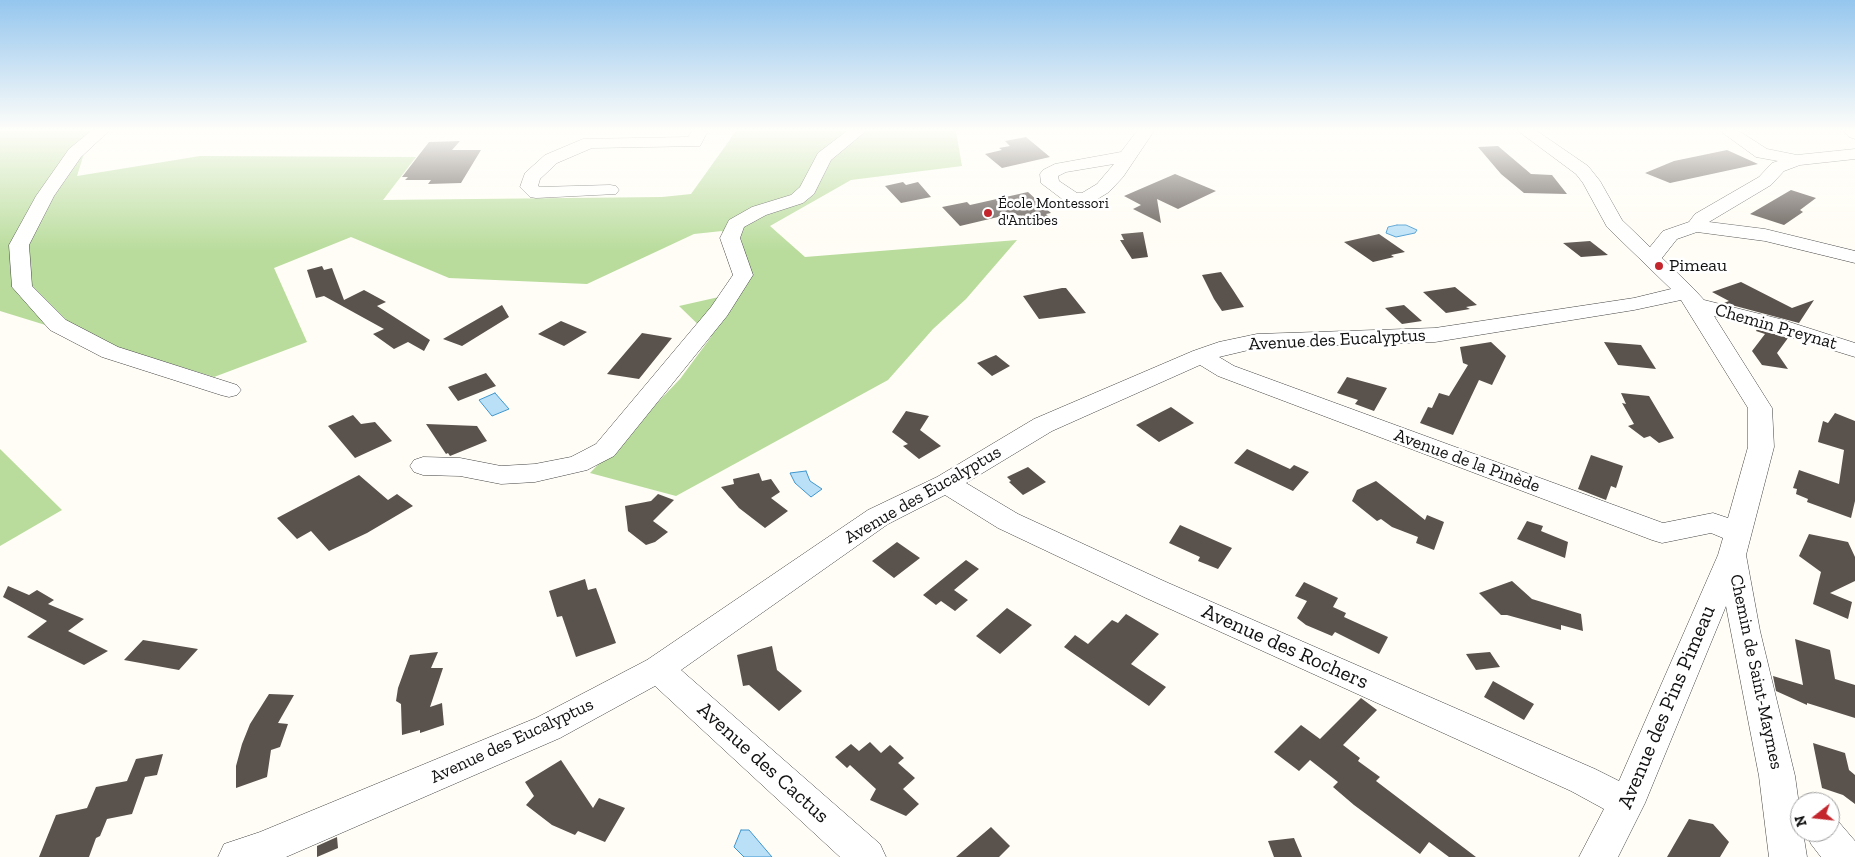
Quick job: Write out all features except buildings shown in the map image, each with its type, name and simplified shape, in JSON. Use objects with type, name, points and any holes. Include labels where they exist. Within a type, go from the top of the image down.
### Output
[{"type":"street","points":[[62,171],[45,196],[19,245],[22,287],[58,325],[110,352],[229,390]]},
{"type":"street","points":[[538,171],[531,177],[529,187],[536,193],[610,190]]},
{"type":"street","points":[[423,466],[460,467],[501,475],[535,473],[578,464],[606,450],[719,311],[743,275],[730,238],[736,224],[759,210],[797,199],[808,190],[817,171]]},
{"type":"street","name":"Chemin de Saint-Maymes","points":[[1583,171],[1591,181],[1614,223],[1695,304],[1760,408],[1761,447],[1736,544],[1745,631],[1777,776],[1788,857]]},
{"type":"street","points":[[1696,226],[1702,218],[1765,181],[1774,171]]},
{"type":"street","points":[[1614,223],[1670,236]]},
{"type":"street","points":[[1651,259],[1670,236],[1696,226],[1765,236],[1855,257]]},
{"type":"street","name":"Avenue des Eucalyptus","points":[[1634,304],[1695,304]]},
{"type":"street","name":"Avenue des Eucalyptus","points":[[237,857],[262,849],[548,728],[658,669],[878,517],[946,483],[1043,424],[1201,356],[1227,347],[1258,341],[1435,335],[1634,304],[1695,304]]},
{"type":"street","name":"Chemin Preynat","points":[[1695,304],[1772,324],[1855,350]]},
{"type":"street","name":"Avenue de la Pinède","points":[[1201,356],[1226,372],[1662,533],[1713,523],[1736,544]]},
{"type":"street","name":"Avenue des Rochers","points":[[946,483],[1008,521],[1156,590],[1583,780],[1627,803]]},
{"type":"street","name":"Avenue des Pins Pimeau","points":[[1598,857],[1627,803],[1736,544]]},
{"type":"street","name":"Avenue des Cactus","points":[[658,669],[867,857]]},
{"type":"street","points":[[1777,776],[1791,792]]},
{"type":"street","points":[[1832,842],[1845,857]]},
{"type":"green space","points":[[0,171],[79,171],[77,176],[108,171],[405,171],[383,200],[662,197],[691,194],[707,171],[922,171],[851,180],[770,226],[805,257],[1017,240],[966,299],[933,329],[888,380],[676,496],[590,473],[680,379],[711,337],[679,306],[741,292],[722,231],[694,234],[587,284],[449,278],[351,237],[274,268],[307,342],[214,377],[0,311]]},
{"type":"green space","points":[[0,449],[62,510],[0,546]]},
{"type":"water","points":[[1406,225],[1417,230],[1415,233],[1396,237],[1386,233],[1388,227]]},
{"type":"water","points":[[495,393],[509,409],[492,416],[479,400]]},
{"type":"water","points":[[806,471],[810,481],[822,489],[811,497],[795,483],[790,473]]},
{"type":"water","points":[[741,830],[749,830],[772,857],[744,857],[734,847]]},
{"type":"place","name":"École Montessori d'Antibes","points":[[988,213]]},
{"type":"place","name":"Pimeau","points":[[1659,266]]}]
